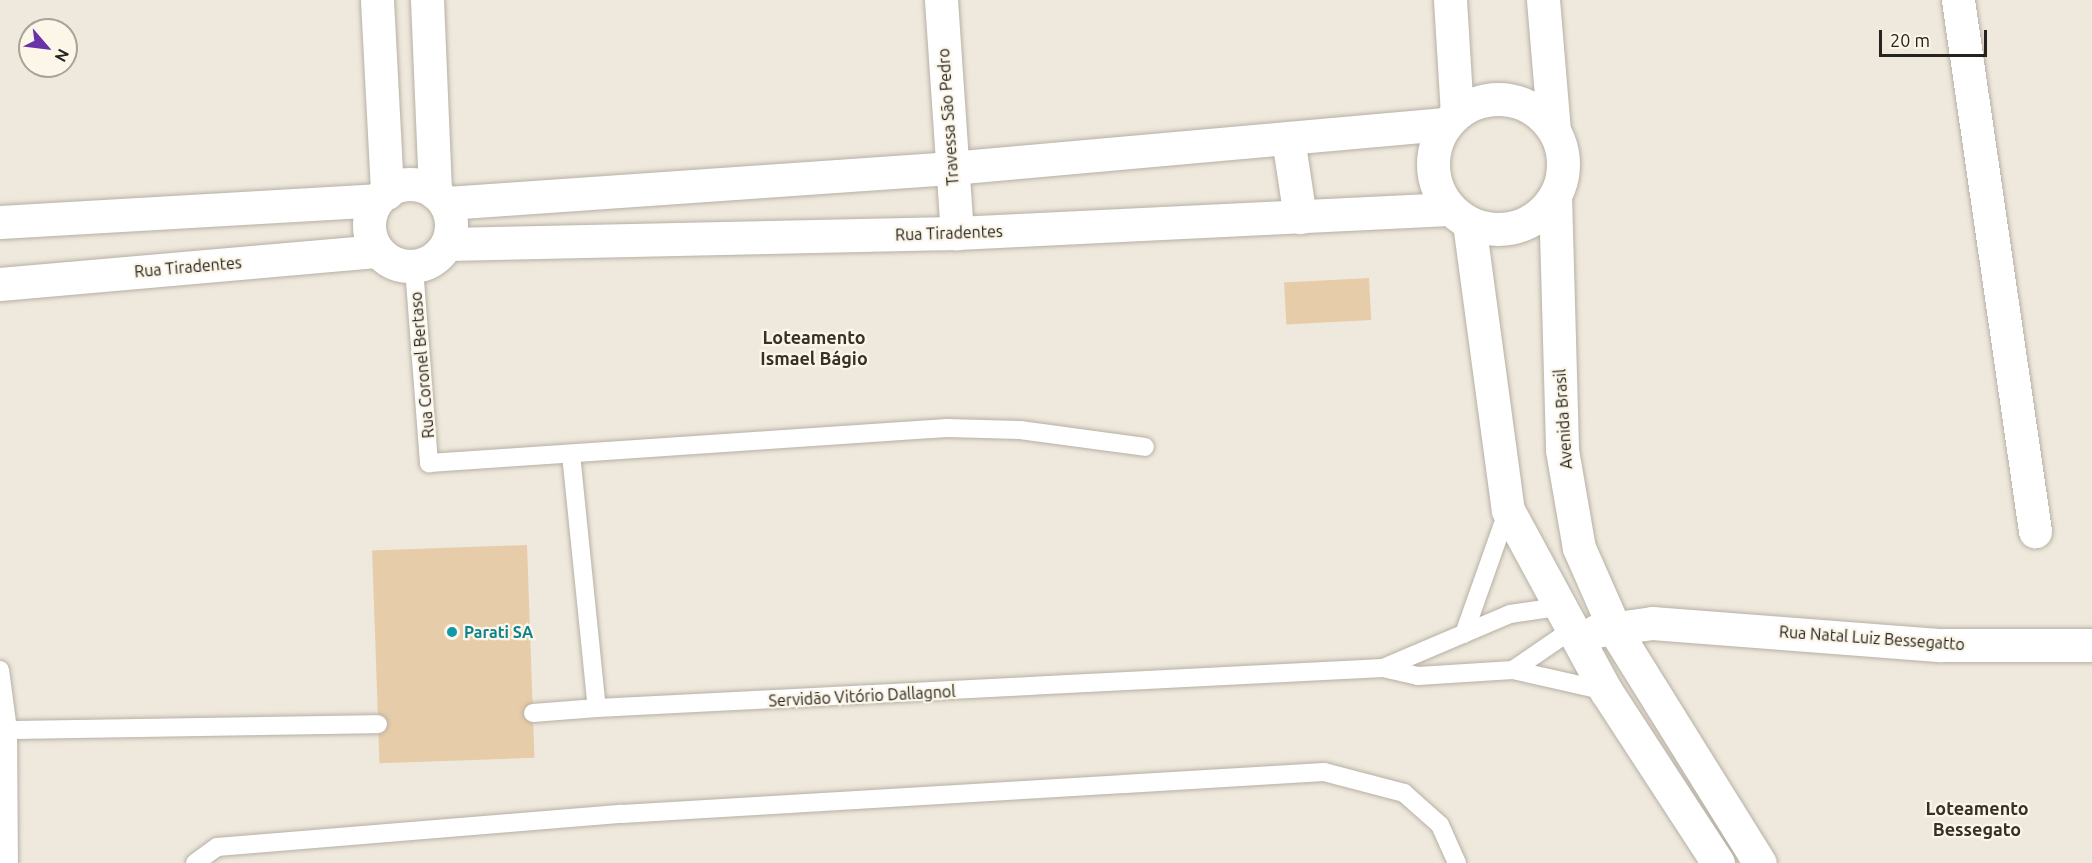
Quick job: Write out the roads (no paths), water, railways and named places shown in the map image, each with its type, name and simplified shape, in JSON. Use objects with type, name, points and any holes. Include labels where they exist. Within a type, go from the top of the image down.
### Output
[{"type":"main road","points":[[377,0],[381,196],[368,226],[376,251],[392,264],[414,268],[434,261],[448,244],[453,224],[441,198],[427,0]]},
{"type":"main road","name":"Travessa São Pedro","points":[[941,0],[957,234]]},
{"type":"main road","points":[[1450,0],[1451,118],[1432,167],[1460,216],[1508,510],[1564,618],[1606,691],[1718,863]]},
{"type":"main road","points":[[1460,216],[1493,230],[1517,227],[1539,215],[1555,196],[1562,152],[1554,130],[1543,0]]},
{"type":"main road","points":[[1958,0],[2035,531]]},
{"type":"main road","points":[[0,222],[381,196],[398,184],[426,185],[441,198],[951,168],[1288,138],[1451,118],[1487,100],[1520,102],[1554,130]]},
{"type":"main road","points":[[1288,138],[1300,217]]},
{"type":"main road","name":"Avenida Brasil","points":[[1555,196],[1562,450],[1579,548],[1616,632],[1760,863]]},
{"type":"main road","name":"Rua Tiradentes","points":[[448,244],[957,234],[1300,217],[1460,216]]},
{"type":"main road","name":"Rua Tiradentes","points":[[0,284],[376,251]]},
{"type":"main road","points":[[1564,618],[1600,600]]},
{"type":"main road","name":"Rua Natal Luiz Bessegatto","points":[[1600,600],[1652,623]]},
{"type":"main road","name":"Rua Natal Luiz Bessegatto","points":[[1564,618],[1616,632],[1652,623],[1941,645],[2092,645]]},
{"type":"lane","name":"Rua Coronel Bertaso","points":[[414,268],[429,463],[571,454]]},
{"type":"lane","points":[[597,708],[571,454],[947,428],[1020,430],[1145,447]]},
{"type":"lane","points":[[1464,634],[1508,510]]},
{"type":"lane","points":[[1383,668],[1510,614],[1564,618]]},
{"type":"lane","points":[[1513,670],[1564,618]]},
{"type":"lane","points":[[1383,668],[1418,676],[1513,670],[1606,691]]},
{"type":"lane","name":"Servidão Vitório Dallagnol","points":[[533,713],[1383,668]]},
{"type":"lane","points":[[0,670],[8,730],[9,863]]},
{"type":"lane","points":[[8,730],[378,724]]},
{"type":"lane","points":[[195,863],[217,847],[610,815],[1324,772],[1404,794],[1440,825],[1456,863]]},
{"type":"place","name":"Parati SA","points":[[452,632]]},
{"type":"district","name":"Loteamento Ismael Bágio","points":[[814,348]]},
{"type":"district","name":"Loteamento Bessegato","points":[[1977,819]]}]
